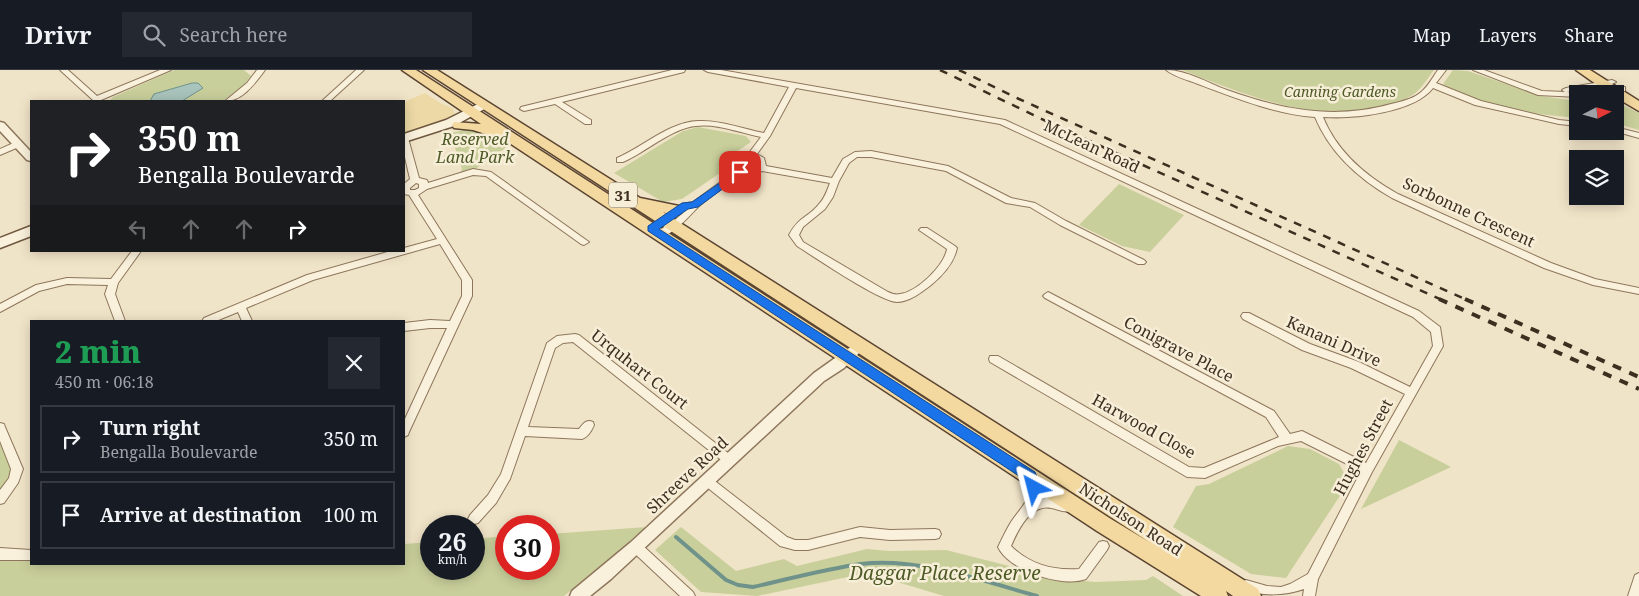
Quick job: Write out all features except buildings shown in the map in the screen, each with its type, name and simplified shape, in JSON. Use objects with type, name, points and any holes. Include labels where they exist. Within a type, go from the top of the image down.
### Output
[{"type":"main road","name":"Nicholson Road","points":[[408,70],[482,110],[630,200],[662,227]]},
{"type":"main road","name":"Nicholson Road","points":[[429,70],[539,155],[662,227],[849,348],[1091,494],[1221,587]]},
{"type":"main road","points":[[1582,70],[1604,85]]},
{"type":"main road","points":[[1594,70],[1606,85]]},
{"type":"main road","points":[[1624,93],[1639,98]]},
{"type":"main road","points":[[1624,98],[1639,107]]},
{"type":"main road","points":[[459,125],[482,110]]},
{"type":"main road","points":[[405,138],[435,129],[482,110]]},
{"type":"main road","points":[[435,129],[459,125],[483,128],[525,151],[539,155]]},
{"type":"main road","points":[[630,200],[671,210],[679,210]]},
{"type":"main road","points":[[0,237],[30,228]]},
{"type":"main road","points":[[0,243],[30,231]]},
{"type":"main road","name":"Nicholson Road","points":[[849,348],[1030,476],[1141,548],[1221,587],[1251,596]]},
{"type":"main road","points":[[1091,494],[1083,495],[1084,502],[1114,522],[1141,548]]},
{"type":"street","points":[[64,70],[97,100],[167,70]]},
{"type":"street","points":[[327,100],[360,70]]},
{"type":"street","points":[[524,109],[681,70]]},
{"type":"street","name":"McLean Road","points":[[708,70],[726,71],[991,120],[1012,126],[1416,314],[1436,330]]},
{"type":"street","points":[[1170,70],[1251,101],[1287,110],[1318,114],[1350,115],[1385,110],[1420,96],[1442,70]]},
{"type":"street","points":[[1477,70],[1541,93],[1569,95]]},
{"type":"street","points":[[230,100],[250,85],[257,72]]},
{"type":"street","points":[[1431,84],[1478,103],[1569,123]]},
{"type":"street","points":[[752,155],[766,136],[794,85]]},
{"type":"street","points":[[1520,86],[1569,90]]},
{"type":"street","points":[[556,101],[588,122]]},
{"type":"street","name":"Sorbonne Crescent","points":[[1318,114],[1329,138],[1349,163],[1376,185],[1420,208],[1524,255],[1579,276],[1622,289],[1639,291]]},
{"type":"street","points":[[620,160],[636,154],[680,127],[698,122],[766,136]]},
{"type":"street","points":[[0,125],[30,157]]},
{"type":"street","points":[[1624,132],[1639,136]]},
{"type":"street","points":[[0,152],[18,144]]},
{"type":"street","points":[[405,144],[412,187]]},
{"type":"street","points":[[924,230],[952,248],[952,255],[948,263],[916,292],[899,299],[885,295],[800,244],[794,235],[799,225],[822,207],[829,198],[835,180],[846,161],[856,154],[871,154],[948,169],[1009,201],[1032,205],[1063,223],[1141,262]]},
{"type":"street","points":[[760,168],[761,160],[752,155],[743,156],[734,162],[734,168],[740,172],[753,172],[760,168],[835,180]]},
{"type":"street","points":[[405,168],[422,207],[441,241],[467,280],[467,296],[405,430]]},
{"type":"street","points":[[412,187],[473,172],[488,174],[584,242]]},
{"type":"street","points":[[662,227],[691,211],[695,205],[740,172]]},
{"type":"street","points":[[662,227],[685,206],[695,205]]},
{"type":"street","points":[[405,250],[441,241]]},
{"type":"street","points":[[120,320],[110,294],[114,282],[136,252]]},
{"type":"street","points":[[209,320],[310,277],[399,252]]},
{"type":"street","points":[[0,308],[36,288],[44,286],[67,281],[114,282]]},
{"type":"street","name":"Conigrave Place","points":[[1048,296],[1270,414],[1286,438]]},
{"type":"street","points":[[240,306],[247,320]]},
{"type":"street","name":"Kanani Drive","points":[[1246,316],[1306,347],[1355,365],[1411,392]]},
{"type":"street","points":[[405,327],[430,324],[453,325]]},
{"type":"street","name":"Hughes Street","points":[[1309,596],[1312,578],[1368,470],[1438,346],[1436,330]]},
{"type":"street","name":"Urquhart Court","points":[[478,515],[492,500],[506,476],[551,346],[561,340],[575,338],[729,460]]},
{"type":"street","name":"Shreeve Road","points":[[578,596],[636,547],[819,377],[839,364],[849,348]]},
{"type":"street","name":"Harwood Close","points":[[994,359],[1187,472],[1205,473],[1286,438],[1302,436],[1368,470]]},
{"type":"street","points":[[523,431],[582,434],[589,425]]},
{"type":"street","points":[[0,426],[17,469],[14,480],[0,499]]},
{"type":"street","points":[[1030,476],[1035,492],[1031,507],[1014,528],[1004,547],[1018,560],[1028,566],[1074,576],[1082,575],[1103,546]]},
{"type":"street","points":[[707,481],[784,542],[795,545],[808,545],[860,532],[890,535],[935,534]]},
{"type":"street","points":[[1031,507],[1044,502],[1056,502],[1088,522],[1104,525]]},
{"type":"street","points":[[636,547],[689,596]]},
{"type":"street","points":[[0,554],[30,554]]},
{"type":"street","name":"Hughes Street","points":[[1221,587],[1248,587],[1278,594],[1291,592],[1312,578]]},
{"type":"street","points":[[1634,596],[1639,579]]},
{"type":"green space","points":[[174,70],[244,70],[251,76],[244,85],[224,100],[110,100]]},
{"type":"green space","name":"Canning Gardens","points":[[1182,70],[1434,70],[1414,94],[1389,107],[1360,113],[1330,113],[1266,100],[1236,91]]},
{"type":"green space","points":[[1453,70],[1468,71],[1541,96],[1569,100],[1569,117],[1526,112],[1489,104],[1471,99],[1443,84]]},
{"type":"green space","points":[[1624,106],[1639,113],[1639,130],[1624,126]]},
{"type":"green space","points":[[698,127],[746,136],[751,142],[727,158],[720,173],[682,199],[663,202],[614,173],[683,131]]},
{"type":"green space","name":"Reserved Land Park","points":[[469,129],[488,134],[507,147],[471,172],[460,175],[462,169],[450,133]]},
{"type":"green space","points":[[1119,184],[1184,215],[1150,252],[1122,246],[1079,225]]},
{"type":"green space","points":[[0,429],[11,470],[10,479],[0,493]]},
{"type":"green space","points":[[1399,440],[1451,467],[1361,509]]},
{"type":"green space","points":[[1288,446],[1310,449],[1339,464],[1349,482],[1286,578],[1251,574],[1173,527],[1196,486],[1209,484]]},
{"type":"green space","points":[[647,527],[564,596],[0,596],[0,556],[30,556],[30,565],[405,565],[405,544],[420,543],[420,580],[485,580],[485,538],[495,537],[495,580],[560,580],[560,533]]},
{"type":"green space","name":"Daggar Place Reserve","points":[[681,527],[736,571],[784,559],[797,566],[867,549],[889,551],[946,550],[1065,579],[1095,582],[1146,580],[1153,576],[1183,596],[944,596],[867,573],[757,596],[701,592],[655,550]]},
{"type":"sand","points":[[425,93],[440,103],[453,108],[455,116],[426,129],[405,135],[405,102]]},
{"type":"water","points":[[192,83],[198,83],[203,88],[184,100],[151,100],[154,94]]},
{"type":"waterway","points":[[676,537],[726,580],[738,585],[753,587],[834,569],[861,564],[882,563],[927,567],[972,577],[1037,596]]},
{"type":"railway","points":[[940,70],[1052,124],[1442,300]]},
{"type":"railway","points":[[959,70],[1019,99],[1467,300]]},
{"type":"railway","points":[[1439,299],[1639,389]]},
{"type":"railway","points":[[1465,299],[1639,377]]},
{"type":"route","points":[[740,172],[695,205],[685,206],[652,229],[1030,476],[1034,488]]}]
